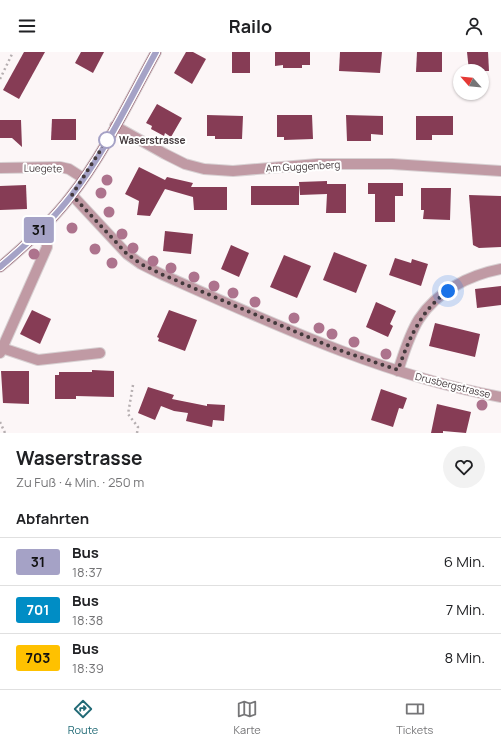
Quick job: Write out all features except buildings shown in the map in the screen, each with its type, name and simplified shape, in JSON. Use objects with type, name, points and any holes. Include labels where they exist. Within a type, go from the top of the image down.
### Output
[{"type":"main road","points":[[0,267],[39,230],[72,195],[115,126],[156,52]]},
{"type":"street","name":"Am Guggenberg","points":[[115,126],[164,154],[185,164],[204,169],[232,171],[318,164],[392,164],[501,171]]},
{"type":"street","name":"Luegete","points":[[0,168],[60,167],[69,169],[83,178]]},
{"type":"street","name":"Drusbergstrasse","points":[[72,195],[127,254],[141,264],[227,304],[328,346],[398,370],[501,397]]},
{"type":"street","points":[[39,230],[46,239],[47,247],[1,350],[38,360],[100,353]]},
{"type":"street","points":[[398,370],[410,337],[419,319],[430,306],[454,286],[472,277],[501,269]]},
{"type":"path","points":[[0,79],[13,52]]},
{"type":"path","points":[[133,385],[128,414],[138,427],[137,433]]},
{"type":"path","points":[[0,422],[5,433]]},
{"type":"bus line","name":"31","points":[[0,267],[27,243],[72,195],[115,126],[156,52]]},
{"type":"place","name":"Waserstrasse","points":[[107,140]]},
{"type":"route","points":[[107,140],[72,195],[87,209],[127,254],[141,264],[234,307],[336,349],[398,370],[410,337],[419,319],[430,306],[448,291]]}]
